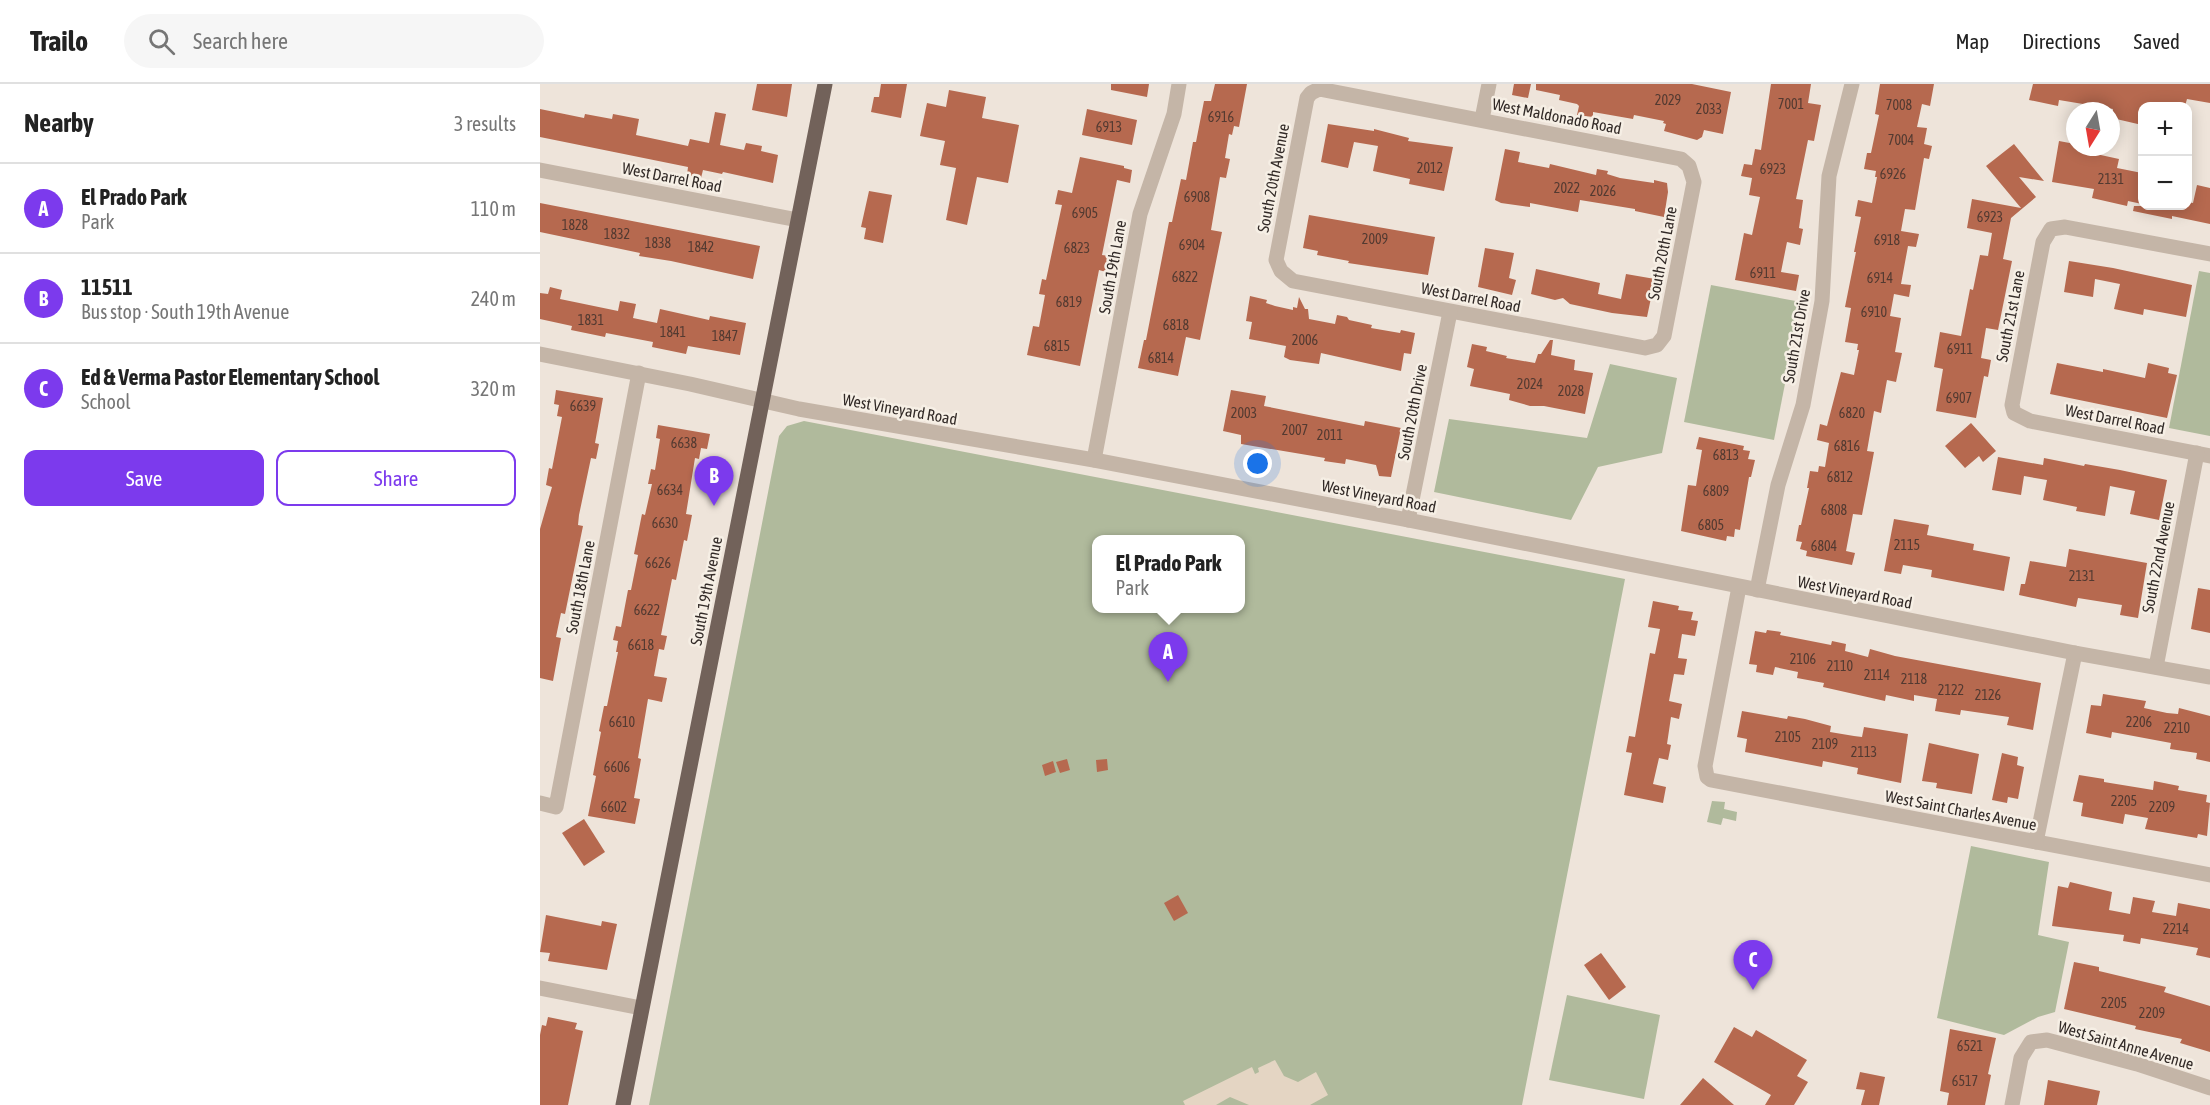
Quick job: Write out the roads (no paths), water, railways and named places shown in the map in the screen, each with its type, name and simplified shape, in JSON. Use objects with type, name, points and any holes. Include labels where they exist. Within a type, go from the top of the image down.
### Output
[{"type":"main road","name":"South 19th Avenue","points":[[623,1105],[825,84]]},
{"type":"street","name":"South 19th Lane","points":[[1094,460],[1140,214],[1174,114],[1179,84]]},
{"type":"street","points":[[1482,119],[1489,84]]},
{"type":"street","name":"South 21st Drive","points":[[1757,590],[1778,484],[1803,405],[1822,301],[1829,176],[1852,84]]},
{"type":"street","name":"West Maldonado Road","points":[[1311,93],[1319,89],[1326,89],[1482,119],[1681,159],[1689,166]]},
{"type":"street","name":"South 20th Avenue","points":[[1281,271],[1276,260],[1305,106],[1311,93]]},
{"type":"street","name":"South 20th Lane","points":[[1657,345],[1664,336],[1694,182],[1689,166]]},
{"type":"street","name":"West Darrel Road","points":[[540,170],[798,219]]},
{"type":"street","name":"South 21st Lane","points":[[2014,413],[2012,397],[2043,242],[2051,229],[2065,227],[2210,254]]},
{"type":"street","name":"West Darrel Road","points":[[1281,271],[1293,281],[1450,312],[1645,348],[1657,345]]},
{"type":"street","name":"South 20th Drive","points":[[1408,520],[1450,312]]},
{"type":"street","name":"West Vineyard Road","points":[[540,354],[690,384],[761,402],[1094,460],[2075,653],[2210,677]]},
{"type":"street","name":"South 18th Lane","points":[[540,803],[556,807],[639,373]]},
{"type":"street","name":"West Darrel Road","points":[[2014,413],[2030,421],[2203,454]]},
{"type":"street","name":"South 22nd Avenue","points":[[2156,667],[2203,454]]},
{"type":"street","name":"West Saint Charles Avenue","points":[[1739,587],[1705,766],[1707,777],[1721,783],[2210,875]]},
{"type":"street","points":[[2036,842],[2075,653]]},
{"type":"street","points":[[540,988],[641,1008]]},
{"type":"street","name":"West Saint Anne Avenue","points":[[2012,1105],[2021,1058],[2031,1042],[2047,1040],[2137,1064],[2210,1088]]},
{"type":"place","name":"11511","points":[[714,506]]},
{"type":"place","name":"El Prado Park","points":[[1168,682]]},
{"type":"place","name":"Ed & Verma Pastor Elementary School","points":[[1753,990]]}]
